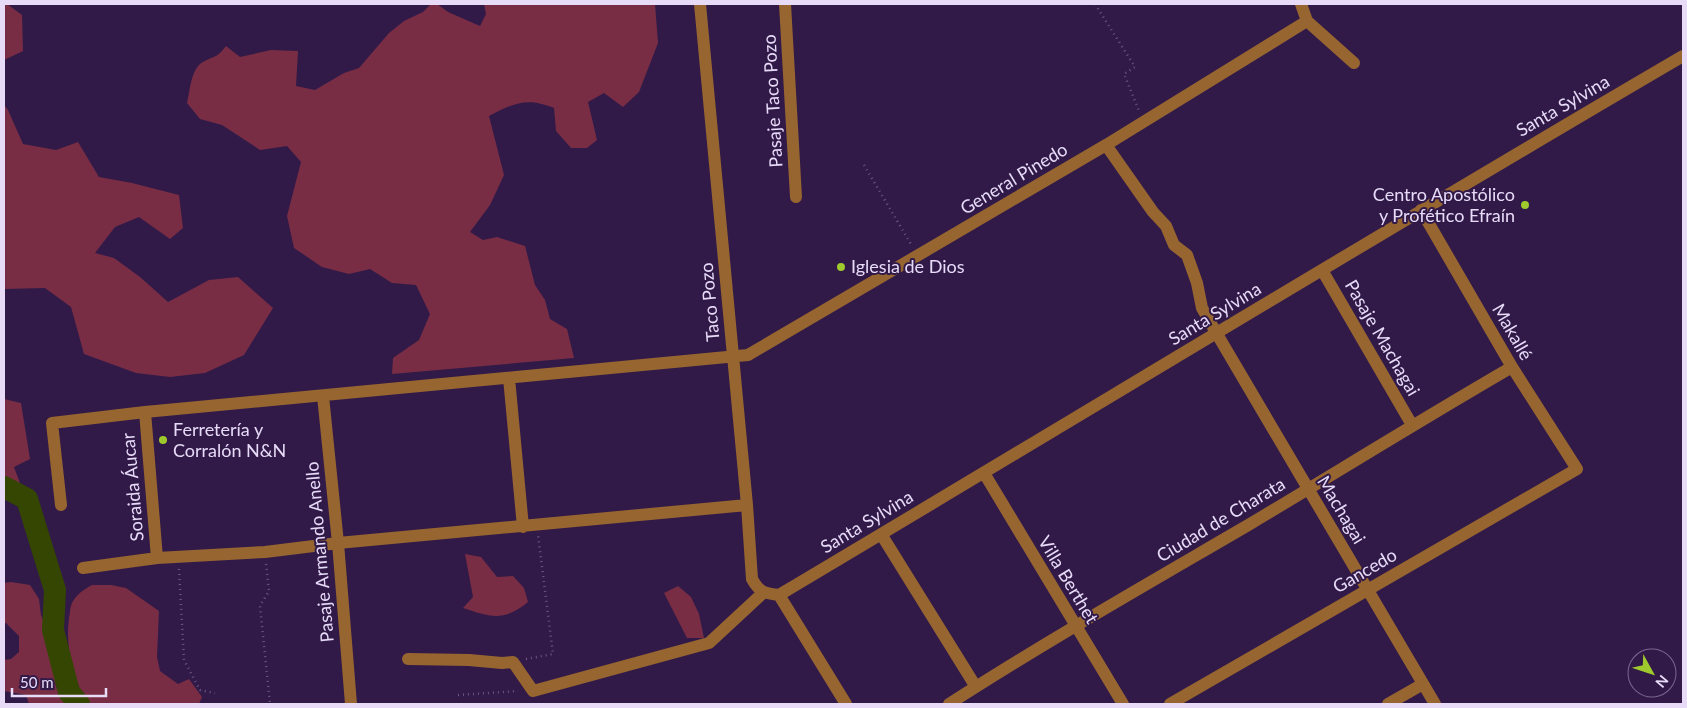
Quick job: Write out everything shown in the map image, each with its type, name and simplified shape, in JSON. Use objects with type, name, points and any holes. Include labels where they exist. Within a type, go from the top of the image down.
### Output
[{"type":"street","name":"Taco Pozo","points":[[700,4],[747,505],[752,580],[757,588],[763,592]]},
{"type":"street","name":"Pasaje Taco Pozo","points":[[784,4],[796,197]]},
{"type":"street","points":[[1301,4],[1307,21],[1354,63]]},
{"type":"street","name":"General Pinedo","points":[[61,505],[52,423],[145,412],[748,355],[1106,145],[1307,21]]},
{"type":"street","name":"Santa Sylvina","points":[[779,595],[1421,210],[1683,56]]},
{"type":"street","name":"Machagai","points":[[1106,145],[1153,212],[1166,226],[1174,245],[1187,255],[1198,283],[1202,308],[1435,704]]},
{"type":"street","name":"Makallé","points":[[1421,210],[1512,367],[1577,469]]},
{"type":"street","name":"Pasaje Machagai","points":[[1322,270],[1412,425]]},
{"type":"street","name":"Ciudad de Charata","points":[[948,704],[1076,626],[1308,490],[1412,425],[1512,367]]},
{"type":"street","points":[[508,378],[523,527]]},
{"type":"street","name":"Pasaje Armando Anello","points":[[323,396],[338,543],[351,704]]},
{"type":"street","name":"Soraida Áucar","points":[[145,412],[157,558]]},
{"type":"street","name":"Gancedo","points":[[1170,704],[1577,469]]},
{"type":"street","name":"Villa Berthet","points":[[984,473],[1123,704]]},
{"type":"street","points":[[83,568],[178,556],[265,552],[338,543],[747,505]]},
{"type":"street","points":[[881,534],[976,687]]},
{"type":"street","points":[[408,659],[513,662],[533,691],[709,643],[763,592],[779,595],[846,704]]},
{"type":"street","points":[[1388,704],[1422,684]]},
{"type":"path","points":[[1095,4],[1135,67],[1124,74],[1144,121]]},
{"type":"path","points":[[864,165],[918,256]]},
{"type":"path","points":[[513,662],[552,654],[537,526]]},
{"type":"path","points":[[265,552],[269,592],[260,606],[270,704]]},
{"type":"path","points":[[178,556],[184,660],[200,690],[215,693]]},
{"type":"path","points":[[458,695],[533,691]]},
{"type":"shaded area","points":[[4,4],[7,4],[22,15],[23,51],[4,60]]},
{"type":"shaded area","points":[[431,4],[437,4],[448,12],[480,26],[486,14],[484,4],[655,4],[658,43],[639,92],[623,107],[604,93],[588,102],[597,140],[587,148],[571,148],[556,131],[554,108],[528,102],[513,105],[489,116],[504,175],[490,205],[470,232],[483,240],[497,237],[525,246],[535,285],[545,300],[550,319],[567,329],[574,358],[392,374],[393,358],[419,340],[430,314],[416,285],[392,283],[370,269],[349,274],[322,267],[294,248],[287,216],[301,162],[287,146],[260,150],[222,125],[200,119],[187,103],[193,74],[196,69],[226,46],[240,57],[271,50],[298,51],[296,86],[315,90],[344,73],[359,68],[389,33],[404,21],[423,12]]},
{"type":"shaded area","points":[[4,105],[23,144],[56,150],[78,142],[99,177],[179,195],[183,228],[170,239],[139,217],[115,227],[95,253],[114,258],[140,277],[168,302],[209,280],[238,277],[273,308],[244,355],[205,373],[170,377],[136,373],[84,354],[71,307],[45,288],[4,289]]},
{"type":"shaded area","points":[[4,399],[21,403],[30,459],[14,467],[21,486],[4,480]]},
{"type":"shaded area","points":[[465,554],[481,557],[497,577],[513,576],[524,588],[528,602],[512,613],[497,616],[481,614],[463,608],[473,597]]},
{"type":"shaded area","points":[[11,582],[30,585],[39,599],[41,615],[49,635],[56,687],[68,704],[29,704],[26,695],[4,691],[4,660],[11,659],[19,652],[19,636],[4,623],[4,583]]},
{"type":"shaded area","points":[[92,585],[111,585],[126,588],[159,611],[157,657],[160,671],[178,684],[189,679],[202,697],[199,704],[86,704],[69,651],[68,629],[72,603],[80,592]]},
{"type":"shaded area","points":[[678,586],[691,597],[699,614],[704,638],[687,638],[664,593]]},
{"type":"waterway","points":[[4,487],[27,499],[55,590],[53,630],[69,692],[79,704]]},
{"type":"place","name":"Centro Apostólico y Profético Efraín","points":[[1525,205]]},
{"type":"place","name":"Iglesia de Dios","points":[[841,267]]},
{"type":"place","name":"Ferretería y Corralón N&N","points":[[163,440]]}]
